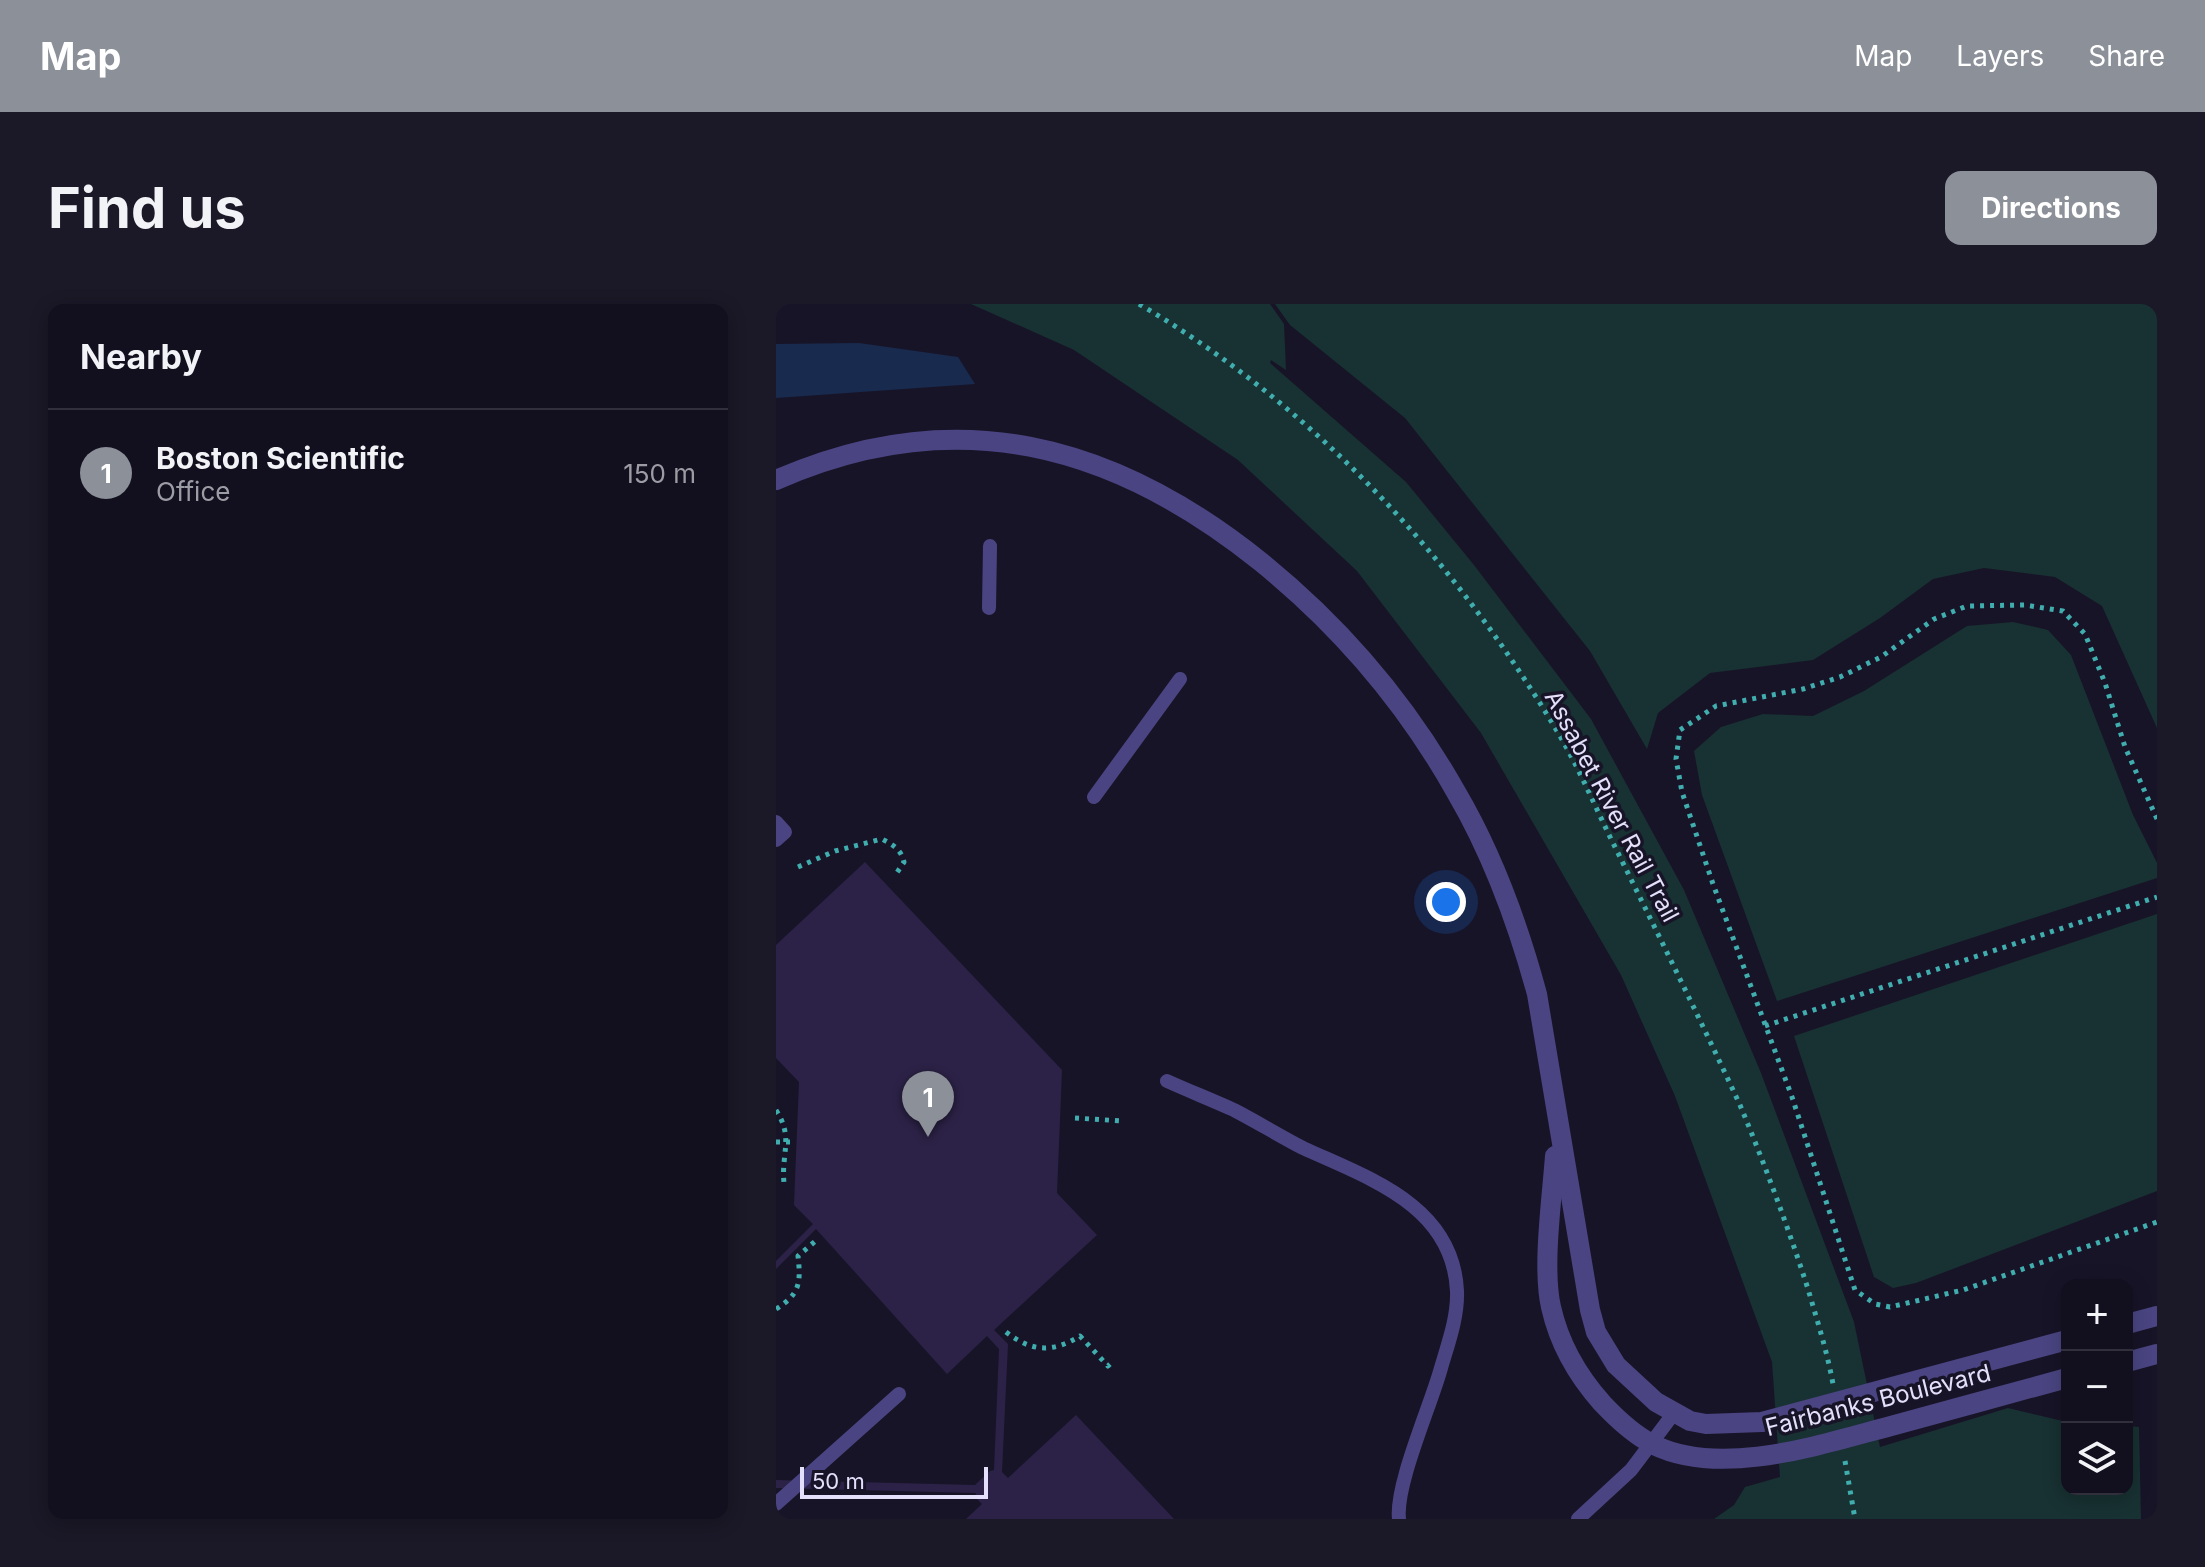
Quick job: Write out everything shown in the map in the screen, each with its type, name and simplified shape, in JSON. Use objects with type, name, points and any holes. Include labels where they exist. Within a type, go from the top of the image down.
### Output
[{"type":"street","points":[[776,480],[847,454],[916,441],[953,439],[1031,447],[1105,468],[1151,488],[1204,520],[1290,586],[1331,624],[1395,698],[1456,792],[1480,836],[1503,891],[1530,970],[1545,1035],[1557,1120],[1548,1281],[1551,1306],[1569,1356],[1583,1379],[1617,1418],[1652,1444]]},
{"type":"street","name":"Fairbanks Boulevard","points":[[1557,1120],[1584,1281],[1596,1332],[1622,1372],[1648,1396],[1690,1421],[1743,1425],[1762,1422],[2061,1342]]},
{"type":"street","points":[[2133,1322],[2157,1316]]},
{"type":"street","points":[[2133,1360],[2157,1354]]},
{"type":"street","name":"Fairbanks Boulevard","points":[[1652,1444],[1673,1452],[1711,1458],[1781,1453],[2061,1380]]},
{"type":"lane","points":[[989,608],[990,546]]},
{"type":"lane","points":[[1094,797],[1180,679]]},
{"type":"lane","points":[[776,822],[785,832],[776,840]]},
{"type":"lane","points":[[1167,1081],[1395,1191],[1435,1226],[1449,1257],[1457,1291],[1453,1328],[1409,1467],[1398,1508],[1399,1519]]},
{"type":"lane","points":[[776,1504],[899,1394]]},
{"type":"lane","points":[[1578,1519],[1631,1470],[1674,1413]]},
{"type":"path","name":"Assabet River Rail Trail","points":[[1139,304],[1265,392],[1369,483],[1430,548],[1511,658],[1562,739],[1740,1105],[1789,1233],[1830,1365]]},
{"type":"path","points":[[2157,819],[2125,747],[2105,683],[2085,634],[2063,611],[2025,605],[1967,606],[1934,619],[1881,657],[1840,677],[1803,689],[1716,706],[1680,730],[1676,759],[1682,792],[1792,1097],[1855,1290],[1875,1304],[1890,1307],[1963,1290],[2157,1222]]},
{"type":"path","points":[[798,867],[835,851],[882,839],[902,854],[904,862],[894,877]]},
{"type":"path","points":[[1765,1026],[2157,897]]},
{"type":"path","points":[[776,1110],[791,1142],[783,1168],[784,1183]]},
{"type":"path","points":[[1075,1118],[1123,1121]]},
{"type":"path","points":[[776,1142],[791,1142]]},
{"type":"path","points":[[776,1309],[797,1292],[800,1276],[798,1256],[819,1238]]},
{"type":"path","points":[[1006,1332],[1022,1344],[1038,1348],[1052,1348],[1080,1336],[1108,1366],[1111,1363]]},
{"type":"green space","points":[[971,304],[1270,304],[1284,324],[1286,370],[1271,360],[1270,363],[1406,482],[1474,565],[1591,719],[1684,890],[1761,1073],[1854,1322],[1880,1447],[2008,1408],[2061,1421],[2061,1495],[2133,1495],[2133,1426],[2139,1427],[2141,1519],[1714,1519],[1734,1505],[1745,1487],[1780,1477],[1772,1362],[1675,1096],[1621,975],[1481,733],[1357,571],[1238,460],[1074,350]]},
{"type":"green space","points":[[1275,304],[2157,304],[2157,728],[2102,606],[2055,577],[1984,568],[1933,579],[1880,618],[1813,660],[1710,673],[1658,713],[1647,749],[1590,651],[1405,418],[1290,325]]},
{"type":"green space","points":[[2013,622],[2048,630],[2071,655],[2133,815],[2157,863],[2157,878],[1777,1001],[1702,795],[1694,751],[1721,727],[1763,714],[1813,716],[1864,691],[1967,626]]},
{"type":"green space","points":[[2157,914],[2157,1191],[1916,1283],[1893,1288],[1874,1277],[1794,1036]]},
{"type":"water","points":[[859,343],[958,357],[975,384],[776,398],[776,344]]},
{"type":"building","points":[[865,862],[1062,1070],[1057,1193],[1097,1235],[994,1330],[1008,1344],[1002,1472],[1008,1478],[1076,1415],[1174,1519],[966,1519],[982,1504],[975,1497],[976,1493],[776,1488],[776,1480],[975,1485],[994,1470],[999,1349],[987,1336],[947,1374],[816,1229],[776,1269],[776,1261],[813,1224],[794,1205],[799,1082],[776,1058],[776,945]]},
{"type":"place","name":"Boston Scientific","points":[[928,1137]]}]
